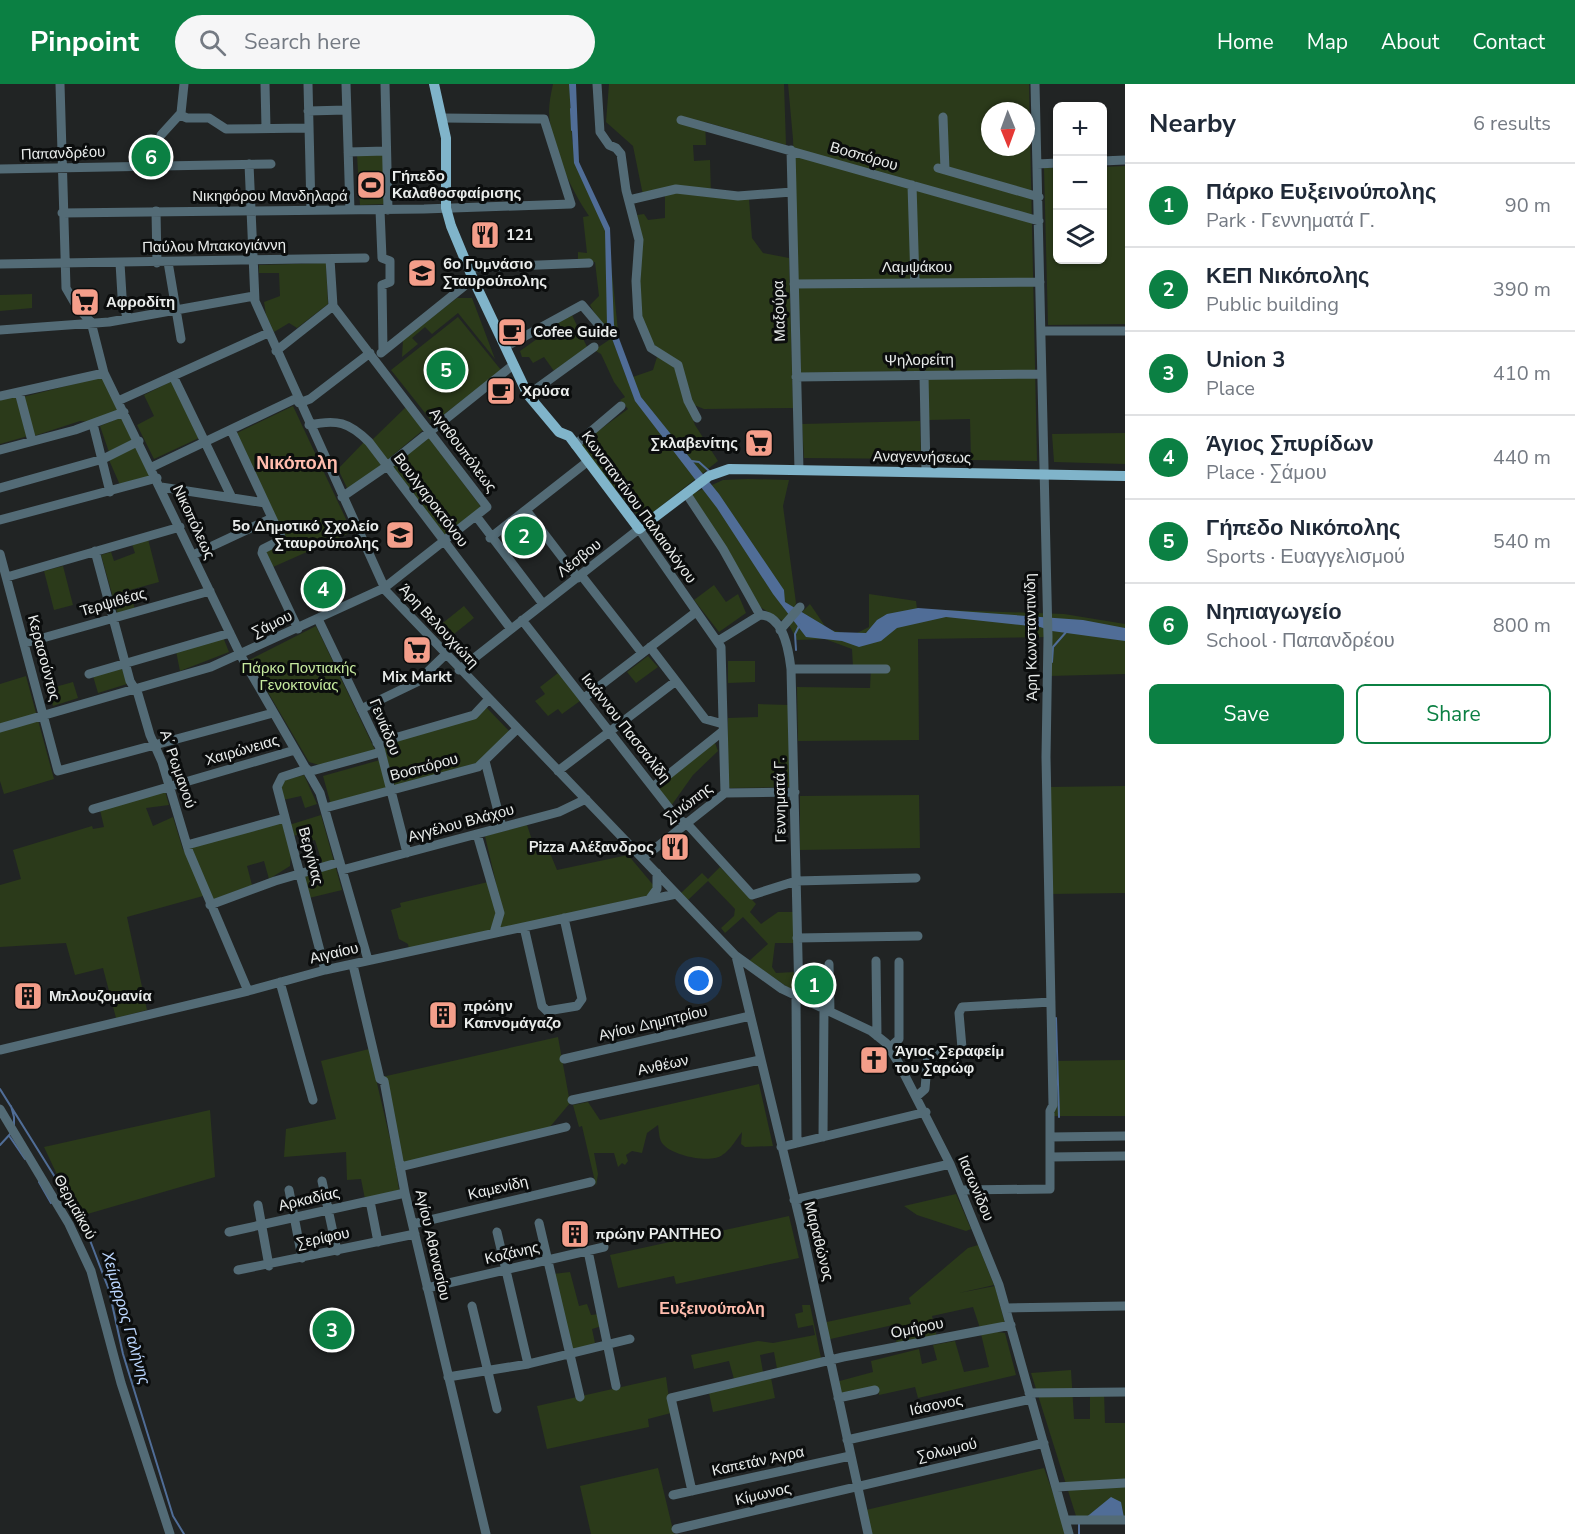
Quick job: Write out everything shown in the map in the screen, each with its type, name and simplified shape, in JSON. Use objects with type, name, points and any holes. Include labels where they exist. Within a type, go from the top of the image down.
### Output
[{"type":"main road","name":"Κωνσταντίνου Παλαιολόγου","points":[[434,84],[443,118],[447,159],[446,208],[473,279],[528,395],[559,432],[569,436],[639,529]]},
{"type":"main road","name":"Αναγεννήσεως","points":[[718,472],[737,469],[1125,476]]},
{"type":"main road","name":"Λέσβου","points":[[639,529],[718,472]]},
{"type":"street","name":"Νικοπόλεως","points":[[60,84],[63,263],[67,292],[91,322],[104,373],[152,467],[241,656],[307,770],[325,808],[368,960]]},
{"type":"street","points":[[161,135],[180,115],[184,84]]},
{"type":"street","points":[[265,84],[266,128]]},
{"type":"street","points":[[308,84],[311,210]]},
{"type":"street","points":[[346,84],[350,210]]},
{"type":"street","points":[[383,351],[382,285],[390,282],[390,261],[382,258],[386,152],[385,84]]},
{"type":"street","points":[[597,84],[600,132],[609,145],[621,154],[639,240],[636,281],[638,317],[651,348],[675,361],[688,401],[697,418]]},
{"type":"street","name":"Άρη Κωνσταντινίδη","points":[[961,1190],[1050,1189],[1050,1111],[1053,1106],[1046,757],[1048,637],[1035,84]]},
{"type":"street","points":[[308,111],[346,110]]},
{"type":"street","points":[[180,115],[210,119],[226,129],[309,128]]},
{"type":"street","points":[[944,117],[941,169],[1039,197]]},
{"type":"street","name":"Νικηφόρου Μανδηλαρά","points":[[62,213],[384,210],[568,205],[571,201],[548,124],[543,119],[443,118]]},
{"type":"street","name":"Βοσπόρου","points":[[681,120],[1039,221]]},
{"type":"street","name":"Μαξούρα","points":[[791,150],[799,470]]},
{"type":"street","points":[[348,152],[386,152]]},
{"type":"street","points":[[1107,161],[1125,160]]},
{"type":"street","points":[[1037,164],[1053,163]]},
{"type":"street","name":"Άρη Βελουχιώτη","points":[[249,164],[254,296],[276,351],[384,588],[488,700],[736,956]]},
{"type":"street","name":"Παπανδρέου","points":[[0,170],[271,164]]},
{"type":"street","points":[[912,185],[915,282]]},
{"type":"street","points":[[629,200],[672,189],[751,196],[792,192]]},
{"type":"street","points":[[156,211],[157,262]]},
{"type":"street","name":"Παύλου Μπακογιάννη","points":[[0,264],[365,258]]},
{"type":"street","points":[[276,351],[333,306],[330,259]]},
{"type":"street","points":[[168,262],[182,339]]},
{"type":"street","points":[[120,263],[120,284],[127,318]]},
{"type":"street","points":[[468,268],[589,263]]},
{"type":"street","points":[[152,467],[298,400],[310,399],[372,355],[383,351],[473,279]]},
{"type":"street","name":"Λαμψάκου","points":[[794,284],[1040,282]]},
{"type":"street","points":[[0,330],[127,318],[254,296]]},
{"type":"street","points":[[505,347],[582,305],[604,331]]},
{"type":"street","name":"Αγαθουπόλεως","points":[[333,306],[487,507]]},
{"type":"street","points":[[1041,331],[1125,331]]},
{"type":"street","points":[[118,401],[268,333]]},
{"type":"street","points":[[528,395],[594,347]]},
{"type":"street","points":[[342,497],[387,466],[513,365]]},
{"type":"street","points":[[0,396],[104,373]]},
{"type":"street","name":"Ψηλορείτη","points":[[796,377],[1041,374]]},
{"type":"street","points":[[924,375],[926,472]]},
{"type":"street","points":[[173,376],[232,498]]},
{"type":"street","points":[[18,392],[32,441]]},
{"type":"street","points":[[575,445],[621,406]]},
{"type":"street","points":[[0,450],[93,424],[124,412]]},
{"type":"street","name":"Βουλγαροκτόνου","points":[[309,425],[327,421],[355,428],[387,466],[511,629]]},
{"type":"street","points":[[93,424],[110,492]]},
{"type":"street","points":[[231,430],[281,539],[263,549],[262,553],[297,629]]},
{"type":"street","points":[[0,488],[102,459],[139,441]]},
{"type":"street","points":[[490,538],[587,462]]},
{"type":"street","points":[[0,520],[110,492],[159,483],[265,503]]},
{"type":"street","points":[[687,493],[706,521],[760,615]]},
{"type":"street","name":"Σάμου","points":[[0,728],[241,656],[384,588],[487,507]]},
{"type":"street","points":[[526,510],[579,576],[676,681],[705,719],[723,727],[653,787]]},
{"type":"street","points":[[476,516],[490,538],[543,604]]},
{"type":"street","points":[[193,555],[272,518]]},
{"type":"street","points":[[7,577],[180,526]]},
{"type":"street","name":"Λέσβου","points":[[459,669],[639,529]]},
{"type":"street","name":"Κωνσταντίνου Παλαιολόγου","points":[[639,529],[718,641],[722,654],[725,793]]},
{"type":"street","name":"Α΄ Ρωμανού","points":[[95,551],[125,663],[170,786],[187,845],[210,905],[248,991]]},
{"type":"street","name":"Κερασούντος","points":[[0,554],[57,770],[155,744]]},
{"type":"street","name":"Τερψιθέας","points":[[25,643],[210,591]]},
{"type":"street","points":[[718,641],[760,615],[770,617],[780,630],[800,608]]},
{"type":"street","points":[[584,698],[696,612]]},
{"type":"street","name":"Γενιάδου","points":[[318,619],[379,747],[407,853]]},
{"type":"street","name":"Ιωάννου Πασσαλίδη","points":[[522,620],[676,817],[685,823],[752,895],[796,881]]},
{"type":"street","name":"Γεννηματά Γ.","points":[[780,630],[791,669],[798,997],[797,1143]]},
{"type":"street","points":[[88,674],[230,633]]},
{"type":"street","points":[[362,709],[417,682],[445,655]]},
{"type":"street","points":[[791,669],[886,669]]},
{"type":"street","points":[[558,771],[676,681]]},
{"type":"street","points":[[307,770],[474,715],[488,700]]},
{"type":"street","points":[[155,744],[273,713]]},
{"type":"street","name":"Βοσπόρου","points":[[325,808],[474,769],[517,729]]},
{"type":"street","name":"Χαιρώνειας","points":[[93,809],[295,750]]},
{"type":"street","points":[[485,761],[502,827]]},
{"type":"street","name":"Βεργίνας","points":[[307,770],[283,777],[278,782],[285,818],[326,970]]},
{"type":"street","name":"Σινώπης","points":[[643,858],[725,793],[795,792]]},
{"type":"street","name":"Αγγέλου Βλάχου","points":[[300,873],[407,853],[559,812],[586,799]]},
{"type":"street","points":[[187,845],[285,818]]},
{"type":"street","points":[[477,834],[500,913],[494,933]]},
{"type":"street","points":[[649,900],[657,889],[656,871]]},
{"type":"street","points":[[210,905],[300,873]]},
{"type":"street","points":[[796,881],[916,878]]},
{"type":"street","name":"Αιγαίου","points":[[0,1050],[368,960],[676,894]]},
{"type":"street","points":[[524,927],[542,1006],[552,1012],[578,1006],[582,999],[564,918]]},
{"type":"street","points":[[797,938],[918,936]]},
{"type":"street","name":"Ιασωνίδου","points":[[736,956],[758,974],[798,997],[861,1024],[877,1036],[889,1048],[917,1096],[961,1190],[1006,1308],[1067,1520],[1069,1534]]},
{"type":"street","name":"Μαραθώνος","points":[[736,956],[821,1314],[867,1534]]},
{"type":"street","points":[[876,961],[877,1036]]},
{"type":"street","points":[[889,1048],[899,1039],[899,962]]},
{"type":"street","points":[[823,1137],[830,964]]},
{"type":"street","name":"Αγίου Αθανασίου","points":[[353,965],[380,1079],[384,1081],[390,1102],[405,1193],[486,1534]]},
{"type":"street","points":[[742,984],[746,976],[758,974]]},
{"type":"street","points":[[280,982],[313,1101]]},
{"type":"street","points":[[917,1096],[925,1089],[928,1053],[957,1051],[962,1048],[959,1012],[962,1007],[1051,1002]]},
{"type":"street","name":"Αγίου Δημητρίου","points":[[564,1059],[750,1016]]},
{"type":"street","name":"Ανθέων","points":[[572,1100],[760,1060]]},
{"type":"street","name":"Θερμαϊκού","points":[[0,1109],[69,1224],[91,1270],[123,1393],[170,1534]]},
{"type":"street","points":[[781,1147],[926,1112]]},
{"type":"street","points":[[0,1128],[10,1125]]},
{"type":"street","points":[[400,1167],[567,1127]]},
{"type":"street","points":[[1050,1137],[1125,1136]]},
{"type":"street","points":[[1050,1157],[1125,1156]]},
{"type":"street","points":[[794,1200],[950,1164]]},
{"type":"street","points":[[322,1182],[338,1251]]},
{"type":"street","name":"Καμενίδη","points":[[412,1224],[591,1182]]},
{"type":"street","points":[[290,1190],[302,1258]]},
{"type":"street","name":"Αρκαδίας","points":[[229,1232],[405,1193]]},
{"type":"street","points":[[370,1201],[378,1242]]},
{"type":"street","points":[[258,1205],[269,1266]]},
{"type":"street","points":[[539,1223],[579,1397]]},
{"type":"street","points":[[497,1232],[528,1364]]},
{"type":"street","name":"Σερίφου","points":[[238,1270],[269,1266],[415,1234]]},
{"type":"street","name":"Κοζάνης","points":[[427,1288],[604,1247]]},
{"type":"street","points":[[588,1251],[616,1386]]},
{"type":"street","points":[[472,1306],[497,1409]]},
{"type":"street","points":[[1006,1308],[1125,1306]]},
{"type":"street","name":"Ομήρου","points":[[692,1491],[671,1398],[829,1360],[1011,1325]]},
{"type":"street","points":[[448,1377],[528,1364],[630,1339]]},
{"type":"street","points":[[838,1398],[875,1390]]},
{"type":"street","name":"Ιάσονος","points":[[847,1440],[1030,1396],[1125,1392]]},
{"type":"street","name":"Σολωμού","points":[[858,1486],[1044,1443]]},
{"type":"street","name":"Καπετάν Άγρα","points":[[672,1495],[850,1456]]},
{"type":"street","points":[[1057,1487],[1125,1483]]},
{"type":"street","name":"Κίμωνος","points":[[676,1529],[858,1486]]},
{"type":"street","points":[[1067,1520],[1125,1520]]},
{"type":"green space","points":[[553,84],[570,84],[572,140],[585,180],[608,234],[618,331],[608,338],[590,305],[599,296],[595,262],[578,264],[578,252],[587,253],[583,217],[589,216],[575,193],[553,139],[549,112]]},
{"type":"green space","points":[[609,84],[784,84],[786,145],[705,122],[706,145],[693,145],[694,161],[710,160],[711,197],[749,199],[752,238],[763,253],[789,258],[793,408],[704,409],[694,405],[680,372],[651,340],[646,331],[641,307],[641,241],[637,215],[644,214],[648,220],[665,218],[665,195],[643,195],[633,146],[606,122]]},
{"type":"green space","points":[[788,84],[1029,84],[1029,102],[981,102],[981,156],[1031,156],[1037,461],[971,460],[970,419],[928,420],[927,371],[801,373],[793,139]]},
{"type":"green space","name":"Γήπεδο Καλαθοσφαίρισης","points":[[383,154],[384,204],[360,205],[357,155]]},
{"type":"green space","points":[[1125,166],[1125,324],[1048,325],[1044,168],[1053,168],[1053,264],[1107,264],[1107,167]]},
{"type":"green space","points":[[326,263],[328,304],[297,328],[289,323],[274,332],[266,315],[264,302],[280,296],[279,273],[259,273],[259,265]]},
{"type":"green space","points":[[32,294],[32,308],[0,311],[0,295]]},
{"type":"green space","points":[[457,298],[472,298],[495,359],[458,313],[432,334],[425,327],[412,338],[418,344],[402,357],[403,340]]},
{"type":"green space","points":[[572,315],[587,347],[554,371],[544,357],[533,363],[529,357],[522,357],[520,351],[541,336],[541,333]]},
{"type":"green space","points":[[458,317],[501,370],[433,423],[391,370]]},
{"type":"green space","points":[[612,338],[627,379],[653,370],[657,357],[673,363],[695,425],[718,461],[642,521],[579,445],[628,409],[620,400],[625,397],[614,382],[601,354],[594,350]]},
{"type":"green space","points":[[102,377],[119,410],[91,422],[80,421],[34,436],[23,397]]},
{"type":"green space","points":[[172,381],[199,438],[154,459],[137,425],[154,416],[144,395]]},
{"type":"green space","points":[[15,395],[28,436],[0,444],[0,399]]},
{"type":"green space","points":[[293,406],[352,532],[273,567],[265,550],[286,540],[237,433]]},
{"type":"green space","points":[[406,407],[423,430],[387,460],[372,440]]},
{"type":"green space","points":[[122,417],[135,441],[109,452],[100,426]]},
{"type":"green space","points":[[920,421],[921,459],[804,458],[802,424]]},
{"type":"green space","points":[[1125,433],[1125,464],[1054,462],[1052,434]]},
{"type":"green space","points":[[429,438],[481,507],[444,536],[392,467]]},
{"type":"green space","points":[[364,442],[381,465],[348,490],[338,469]]},
{"type":"green space","points":[[137,444],[154,477],[120,485],[109,460]]},
{"type":"green space","points":[[723,480],[789,480],[783,506],[796,603],[794,610],[783,621],[760,607],[692,494]]},
{"type":"green space","points":[[148,539],[159,582],[130,590],[135,610],[118,615],[101,555],[111,552],[114,561],[135,553],[132,544]]},
{"type":"green space","points":[[63,566],[73,605],[54,610],[44,571]]},
{"type":"green space","points":[[714,585],[726,602],[738,594],[746,613],[719,632],[694,600]]},
{"type":"green space","points":[[869,594],[916,601],[917,609],[1064,614],[1125,624],[1125,674],[1049,676],[1049,637],[918,639],[919,740],[798,741],[797,687],[870,688],[871,667],[853,667],[852,649],[825,639],[797,640],[789,625],[810,604],[827,629],[853,635],[869,627]]},
{"type":"green space","points":[[464,606],[474,618],[444,642],[434,630]]},
{"type":"green space","name":"Πάρκο Ποντιακής Γενοκτονίας","points":[[316,626],[375,750],[319,765],[309,762],[249,660]]},
{"type":"green space","points":[[223,637],[229,652],[180,671],[176,651]]},
{"type":"green space","points":[[648,656],[658,667],[636,683],[627,672]]},
{"type":"green space","points":[[728,661],[755,661],[755,682],[728,683]]},
{"type":"green space","points":[[122,668],[127,684],[98,693],[93,676]]},
{"type":"green space","points":[[558,673],[580,701],[562,714],[558,709],[548,716],[535,701],[545,694],[540,687]]},
{"type":"green space","points":[[26,676],[54,779],[4,794],[0,781],[0,684]]},
{"type":"green space","points":[[73,682],[78,698],[53,706],[48,689]]},
{"type":"green space","points":[[758,704],[790,705],[790,787],[730,788],[727,785],[728,718],[758,717]]},
{"type":"green space","points":[[486,707],[510,732],[480,762],[395,786],[383,745]]},
{"type":"green space","points":[[714,740],[718,751],[693,775],[671,806],[657,786]]},
{"type":"green space","points":[[380,760],[388,789],[331,805],[323,776]]},
{"type":"green space","points":[[304,775],[317,804],[305,808],[301,796],[283,800],[280,785],[282,781]]},
{"type":"green space","points":[[1125,786],[1125,893],[1049,894],[1049,787]]},
{"type":"green space","points":[[165,791],[169,805],[146,808],[153,826],[173,817],[183,850],[282,822],[291,853],[290,866],[269,879],[264,861],[247,866],[252,885],[206,902],[203,896],[127,917],[147,1010],[116,1018],[103,968],[75,975],[66,943],[0,947],[0,885],[21,879],[13,850],[92,826],[93,829],[104,827],[100,810]]},
{"type":"green space","points":[[919,795],[920,848],[800,850],[800,796]]},
{"type":"green space","points":[[321,815],[342,890],[309,898],[303,875],[324,869],[315,840],[304,843],[302,834],[292,836],[289,825]]},
{"type":"green space","points":[[527,825],[537,855],[550,853],[557,870],[628,855],[660,893],[409,949],[408,944],[399,939],[391,910],[401,907],[400,903],[488,882],[496,883],[485,836]]},
{"type":"green space","points":[[720,867],[756,904],[750,912],[761,924],[778,912],[794,912],[794,943],[775,943],[772,967],[776,973],[795,972],[795,992],[749,961],[768,944],[743,917],[725,933],[721,928],[734,916],[735,909],[708,881],[688,900],[681,893],[702,873],[708,879]]},
{"type":"green space","points":[[801,966],[827,966],[828,1005],[801,994]]},
{"type":"green space","points":[[558,1037],[570,1103],[549,1128],[403,1163],[382,1077]]},
{"type":"green space","points":[[369,1049],[394,1156],[399,1190],[365,1199],[361,1179],[347,1180],[346,1152],[284,1157],[286,1129],[336,1119],[321,1061]]},
{"type":"green space","points":[[1125,1060],[1125,1116],[1053,1116],[1053,1061]]},
{"type":"green space","points":[[759,1084],[773,1146],[745,1147],[741,1144],[742,1132],[730,1148],[719,1157],[694,1158],[666,1147],[660,1139],[658,1125],[647,1133],[642,1153],[632,1151],[626,1155],[628,1161],[625,1165],[622,1163],[618,1167],[614,1153],[594,1153],[598,1174],[596,1186],[582,1126],[579,1127],[573,1105],[588,1102],[600,1120]]},
{"type":"green space","points":[[210,1110],[215,1177],[77,1217],[44,1147]]},
{"type":"green space","points":[[956,1194],[971,1229],[966,1231],[917,1215],[904,1206]]},
{"type":"green space","points":[[789,1216],[799,1258],[676,1284],[674,1276],[618,1288],[610,1255]]},
{"type":"green space","points":[[978,1245],[994,1285],[959,1293],[995,1286],[1005,1324],[980,1328],[973,1307],[932,1316],[937,1337],[897,1345],[893,1325],[826,1340],[822,1323],[911,1304],[909,1298],[968,1248]]},
{"type":"green space","points":[[570,1272],[579,1306],[587,1304],[591,1315],[599,1314],[602,1326],[592,1329],[595,1343],[572,1350],[553,1274]]},
{"type":"green space","points":[[802,1305],[810,1305],[821,1358],[777,1369],[774,1352],[760,1355],[763,1372],[734,1379],[729,1361],[694,1369],[691,1355],[758,1341],[773,1343],[815,1335],[813,1325],[798,1328],[795,1314],[803,1312]]},
{"type":"green space","points":[[1005,1333],[1016,1375],[918,1398],[915,1387],[879,1395],[878,1388],[839,1396],[836,1382],[873,1372],[871,1361],[919,1349],[922,1364],[937,1360],[933,1345],[955,1341],[964,1372],[989,1367],[981,1334]]},
{"type":"green space","points":[[1071,1370],[1074,1419],[1090,1419],[1090,1392],[1104,1392],[1105,1423],[1125,1423],[1125,1516],[1076,1516],[1031,1373]]},
{"type":"green space","points":[[666,1377],[671,1413],[648,1419],[649,1427],[547,1449],[537,1406]]},
{"type":"green space","points":[[771,1378],[775,1398],[713,1412],[709,1393]]},
{"type":"green space","points":[[658,1468],[674,1534],[591,1534],[580,1486]]},
{"type":"green space","points":[[1044,1468],[1064,1524],[1064,1534],[872,1534],[866,1510]]},
{"type":"water","points":[[569,84],[576,84],[579,162],[610,228],[614,325],[641,397],[719,494],[784,590],[785,602],[835,632],[866,633],[877,620],[887,614],[918,608],[1083,620],[1125,628],[1125,641],[1052,631],[1040,627],[946,617],[897,628],[881,641],[859,647],[842,641],[806,637],[773,594],[717,508],[635,401],[607,325],[605,231],[574,163]]},
{"type":"water","points":[[1111,1497],[1121,1502],[1125,1523],[1084,1519]]},
{"type":"waterway","points":[[571,109],[572,130]]},
{"type":"waterway","points":[[691,461],[699,462],[709,471]]},
{"type":"waterway","points":[[796,650],[795,634],[800,624]]},
{"type":"waterway","points":[[1052,662],[1053,647],[1067,631]]},
{"type":"waterway","points":[[1056,1018],[1059,1117]]},
{"type":"waterway","name":"Χείμαρρος Γαλήνης","points":[[0,1089],[83,1222],[109,1290],[123,1354],[173,1516],[184,1534]]},
{"type":"waterway","name":"Χείμαρρος Γαλήνης","points":[[11,1106],[14,1127]]},
{"type":"waterway","points":[[0,1145],[12,1132]]},
{"type":"waterway","name":"Χείμαρρος Γαλήνης","points":[[10,1137],[25,1159]]},
{"type":"waterway","name":"Χείμαρρος Γαλήνης","points":[[39,1182],[51,1203]]},
{"type":"waterway","points":[[1079,1522],[1079,1534]]},
{"type":"place","name":"Νηπιαγωγείο","points":[[151,157]]},
{"type":"place","name":"Γήπεδο Καλαθοσφαίρισης","points":[[371,185]]},
{"type":"place","name":"121","points":[[485,235]]},
{"type":"place","name":"6ο Γυμνάσιο Σταυρούπολης","points":[[422,273]]},
{"type":"place","name":"Αφροδίτη","points":[[85,302]]},
{"type":"place","name":"Cofee Guide","points":[[512,332]]},
{"type":"place","name":"Γήπεδο Νικόπολης","points":[[446,370]]},
{"type":"place","name":"Χρύσα","points":[[501,391]]},
{"type":"place","name":"Σκλαβενίτης","points":[[759,443]]},
{"type":"place","name":"5ο Δημοτικό Σχολείο Σταυρούπολης","points":[[400,535]]},
{"type":"place","name":"ΚΕΠ Νικόπολης","points":[[524,536]]},
{"type":"place","name":"Άγιος Σπυρίδων","points":[[323,589]]},
{"type":"place","name":"Mix Markt","points":[[417,650]]},
{"type":"place","name":"Pizza Αλέξανδρος","points":[[675,847]]},
{"type":"place","name":"Πάρκο Ευξεινούπολης","points":[[814,985]]},
{"type":"place","name":"Μπλουζομανία","points":[[28,996]]},
{"type":"place","name":"πρώην Καπνομάγαζο","points":[[443,1015]]},
{"type":"place","name":"Άγιος Σεραφείμ του Σαρώφ","points":[[874,1060]]},
{"type":"place","name":"πρώην PANTHEO","points":[[575,1234]]},
{"type":"place","name":"Union 3","points":[[332,1330]]},
{"type":"district","name":"Νικόπολη","points":[[297,463]]},
{"type":"district","name":"Ευξεινούπολη","points":[[712,1309]]}]
